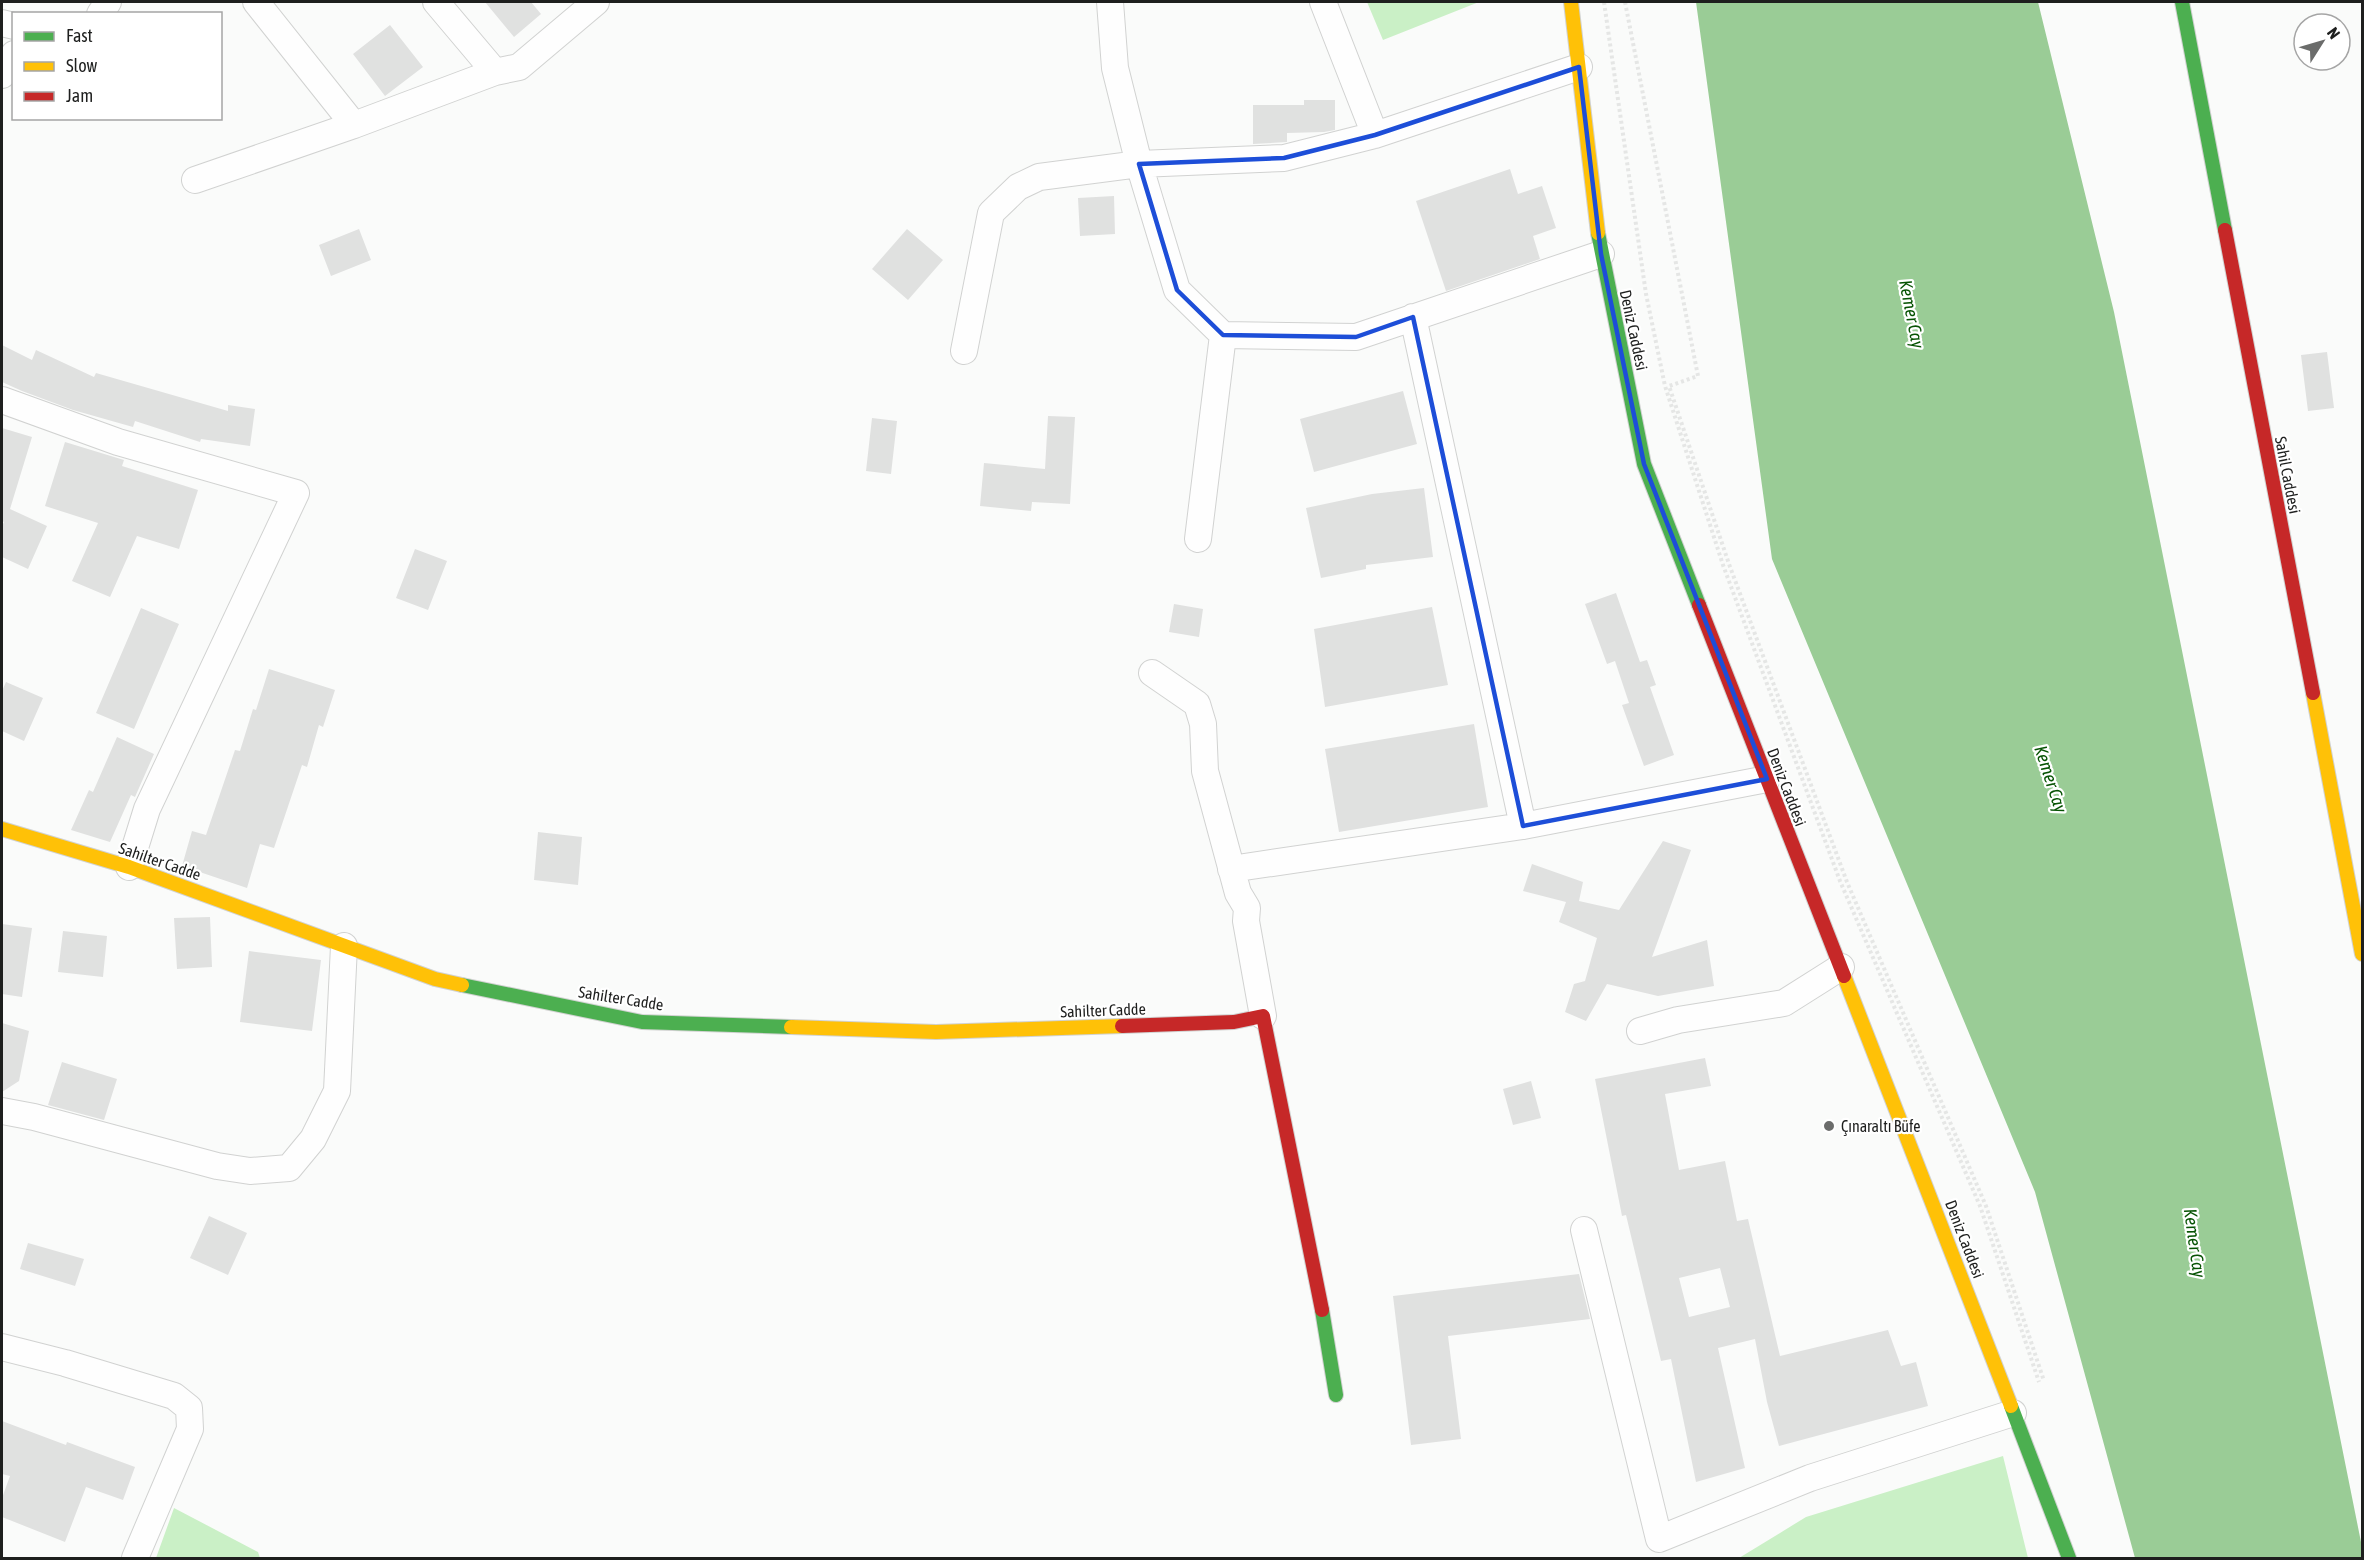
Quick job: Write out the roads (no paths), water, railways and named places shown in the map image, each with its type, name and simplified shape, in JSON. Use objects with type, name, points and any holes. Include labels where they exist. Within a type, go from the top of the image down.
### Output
[{"type":"street","points":[[256,2],[354,125]]},
{"type":"street","points":[[436,2],[495,72]]},
{"type":"street","points":[[195,180],[354,125],[495,72],[519,67],[596,2]]},
{"type":"street","points":[[1110,2],[1115,68],[1138,164],[1178,290],[1223,335],[1356,337],[1601,254]]},
{"type":"street","points":[[1323,2],[1375,135]]},
{"type":"street","name":"Deniz Caddesi","points":[[1571,2],[1601,254],[1644,464],[2069,1558]]},
{"type":"street","name":"Sahil Caddesi","points":[[2182,2],[2362,954]]},
{"type":"street","points":[[2,75],[12,58]]},
{"type":"street","points":[[964,351],[991,213],[1017,187],[1039,177],[1138,164],[1284,158],[1375,135],[1579,67]]},
{"type":"street","points":[[1413,317],[1523,826]]},
{"type":"street","points":[[1198,538],[1223,335]]},
{"type":"street","points":[[2,400],[117,442],[296,493],[147,809],[129,867]]},
{"type":"street","points":[[1152,673],[1197,704],[1203,724],[1205,771],[1238,893],[1247,908],[1246,921],[1263,1016],[1319,1290],[1336,1395]]},
{"type":"street","points":[[1231,869],[1523,826],[1767,779]]},
{"type":"street","name":"Sahilter Cadde","points":[[2,829],[129,867],[435,979],[642,1022],[936,1032],[1234,1022],[1263,1016]]},
{"type":"street","points":[[2,1112],[34,1117],[217,1166],[250,1171],[289,1168],[313,1139],[337,1091],[344,946]]},
{"type":"street","points":[[1640,1031],[1678,1020],[1784,1003],[1841,967]]},
{"type":"street","points":[[1584,1230],[1659,1539],[1810,1478],[2013,1413]]},
{"type":"street","points":[[2,1347],[65,1363],[174,1396],[189,1408],[190,1430],[135,1558]]},
{"type":"water","name":"Kemer Cay","points":[[1696,2],[2038,2],[2114,312],[2362,1547],[2362,1558],[2135,1558],[2035,1192],[1772,559]]},
{"type":"place","name":"Çınaraltı Büfe","points":[[1829,1126]]}]
